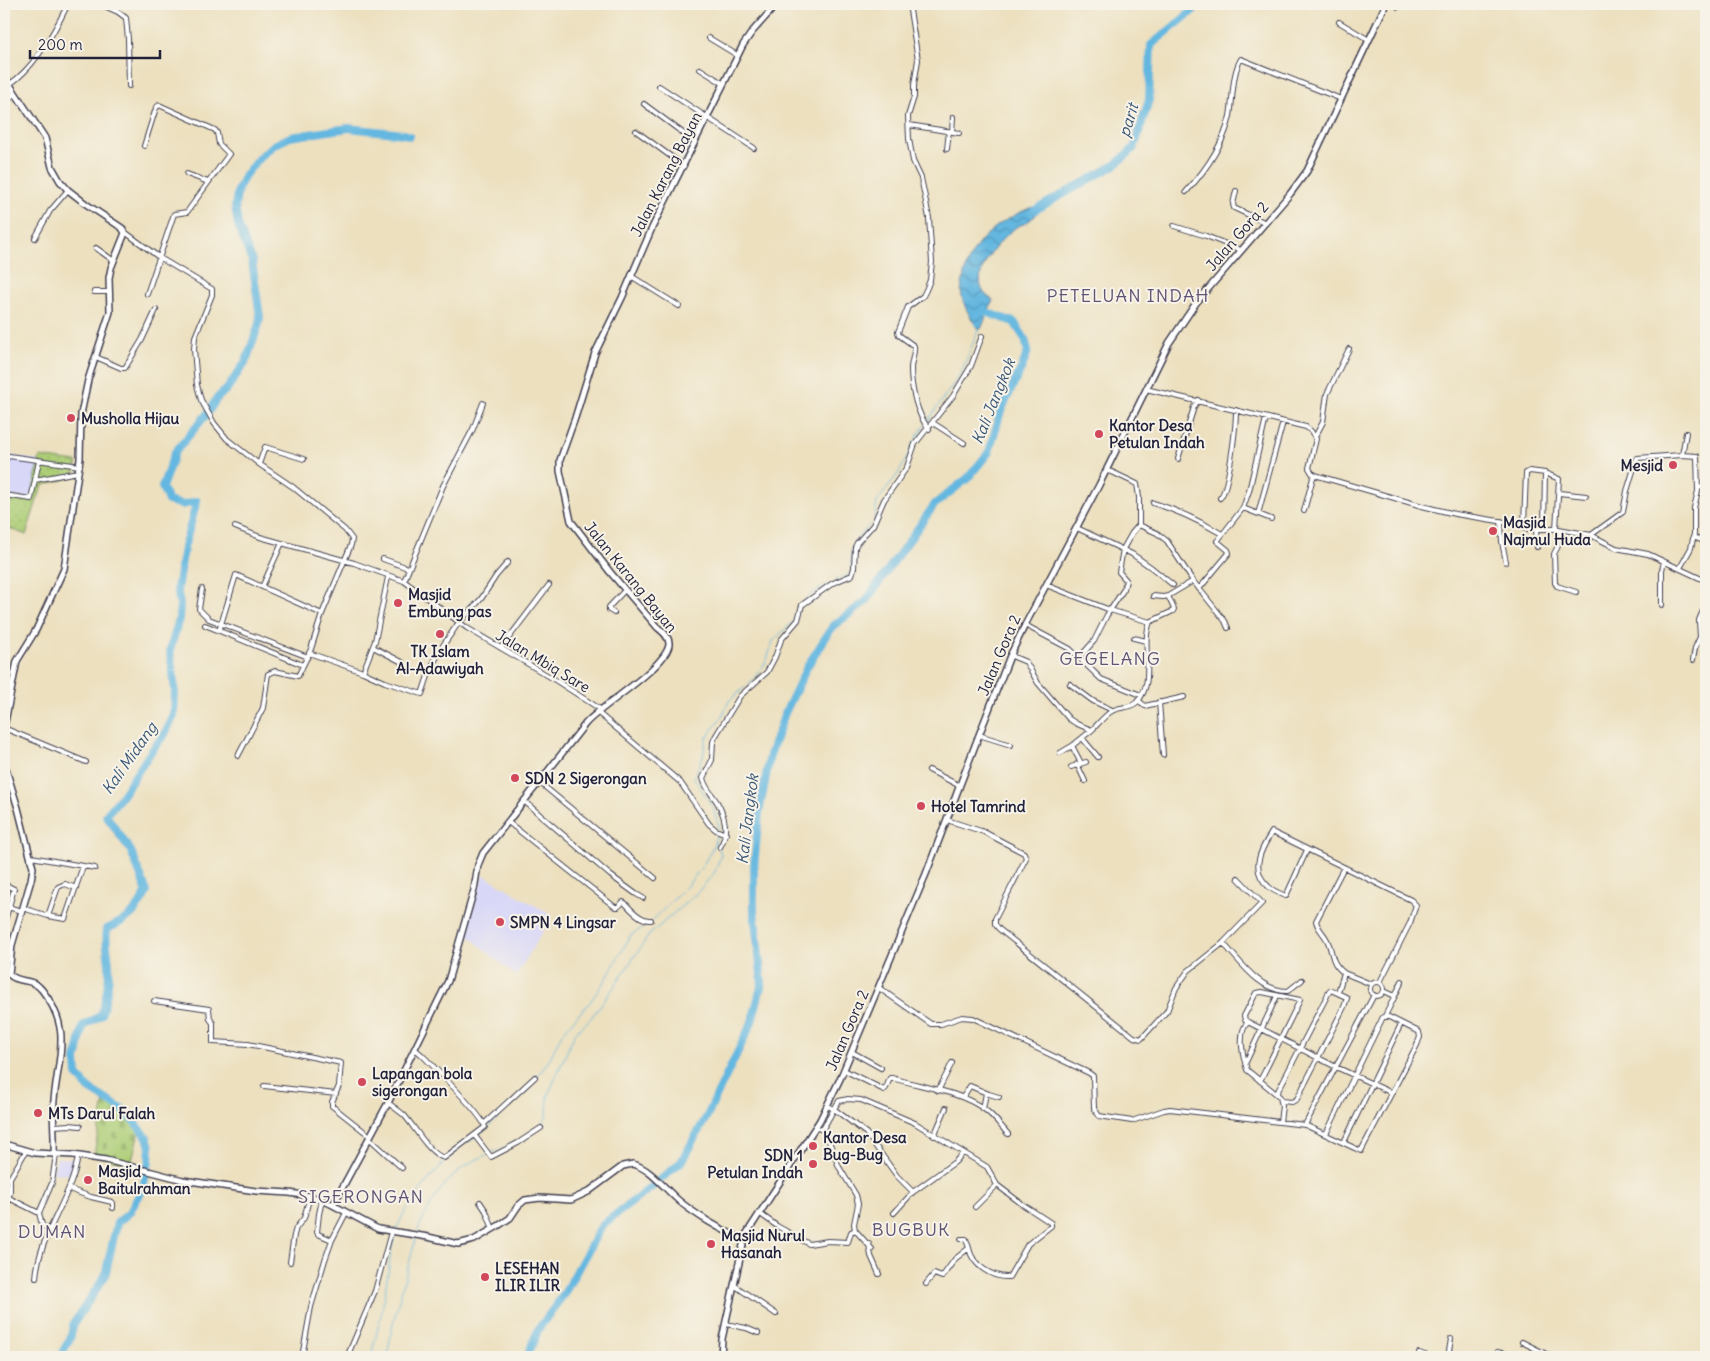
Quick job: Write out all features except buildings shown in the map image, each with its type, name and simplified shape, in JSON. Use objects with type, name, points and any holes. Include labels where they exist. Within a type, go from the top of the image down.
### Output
[{"type":"street","points":[[10,84],[22,74],[42,49],[68,4]]},
{"type":"street","points":[[100,4],[126,18],[129,86]]},
{"type":"street","name":"Jalan Karang Bayan","points":[[333,1205],[388,1103],[451,974],[474,890],[480,858],[571,740],[599,711],[649,672],[669,646],[666,634],[657,627],[625,590],[571,521],[559,463],[577,412],[591,362],[647,239],[749,36],[777,4]]},
{"type":"street","points":[[909,4],[918,60],[914,97],[908,116],[912,155],[921,178],[926,205],[932,262],[930,280],[926,290],[923,296],[908,307],[898,334],[914,346],[911,376],[918,412],[928,428]]},
{"type":"street","name":"Jalan Gora 2","points":[[721,1357],[722,1343],[744,1240],[759,1213],[815,1127],[844,1070],[947,820],[1011,653],[1025,624],[1106,471],[1164,350],[1192,308],[1294,190],[1307,171],[1386,4]]},
{"type":"street","points":[[1338,22],[1368,40]]},
{"type":"street","points":[[709,38],[738,56]]},
{"type":"street","points":[[1186,192],[1207,166],[1225,131],[1241,59],[1341,99]]},
{"type":"street","points":[[700,69],[724,84]]},
{"type":"street","points":[[4,76],[45,138],[52,167],[57,177],[68,190],[122,228],[160,258],[212,289],[212,295],[196,333],[194,349],[199,395],[214,423],[227,439],[293,487],[350,536],[352,543],[303,665],[296,676],[274,671],[268,674],[264,708],[238,756]]},
{"type":"street","points":[[659,86],[754,148]]},
{"type":"street","points":[[4,106],[15,92]]},
{"type":"street","points":[[644,104],[695,142]]},
{"type":"street","points":[[144,146],[156,108],[160,105],[210,126],[216,131],[219,144],[229,154],[187,212],[174,214],[146,294]]},
{"type":"street","points":[[947,148],[953,117]]},
{"type":"street","points":[[909,125],[959,133]]},
{"type":"street","points":[[636,131],[684,166]]},
{"type":"street","points":[[187,174],[208,182]]},
{"type":"street","points":[[35,238],[50,211],[68,190]]},
{"type":"street","points":[[1236,191],[1234,208],[1266,222]]},
{"type":"street","points":[[1174,226],[1241,250]]},
{"type":"street","points":[[86,762],[4,726],[17,661],[36,630],[64,569],[80,466],[81,414],[87,385],[110,312],[110,275],[125,232]]},
{"type":"street","points":[[96,248],[114,261]]},
{"type":"street","points":[[631,276],[679,306]]},
{"type":"street","points":[[94,292],[110,292]]},
{"type":"street","points":[[96,357],[125,368],[142,340],[156,310]]},
{"type":"street","points":[[720,846],[725,833],[721,810],[703,778],[712,760],[715,737],[740,696],[767,672],[775,658],[781,640],[798,620],[802,605],[827,587],[852,575],[857,543],[871,529],[884,500],[907,467],[915,444],[949,403],[970,369],[982,336]]},
{"type":"street","points":[[1315,437],[1323,422],[1327,394],[1349,349]]},
{"type":"street","points":[[1146,389],[1306,427],[1315,437],[1316,443],[1309,468],[1314,474],[1422,506],[1456,514],[1524,525],[1526,529],[1558,529],[1591,535],[1616,548],[1644,553],[1706,581]]},
{"type":"street","points":[[1178,459],[1198,400]]},
{"type":"street","points":[[404,581],[443,486],[470,435],[483,403]]},
{"type":"street","points":[[1220,498],[1223,495],[1227,482],[1236,410]]},
{"type":"street","points":[[1199,589],[1229,553],[1228,550],[1217,542],[1243,508],[1250,491],[1266,418]]},
{"type":"street","points":[[1258,514],[1283,422]]},
{"type":"street","points":[[933,423],[964,444]]},
{"type":"street","points":[[1682,455],[1686,433]]},
{"type":"street","points":[[259,464],[265,447],[304,459]]},
{"type":"street","points":[[4,461],[9,456],[80,466]]},
{"type":"street","points":[[1591,535],[1623,512],[1625,497],[1636,459],[1640,457],[1698,456],[1698,487],[1694,508],[1694,537],[1689,553],[1680,568]]},
{"type":"street","points":[[4,494],[31,499],[39,461]]},
{"type":"street","points":[[1079,658],[1094,642],[1110,610],[1125,587],[1126,579],[1119,572],[1123,549],[1139,525],[1137,484],[1106,471]]},
{"type":"street","points":[[1524,525],[1526,473],[1530,471],[1545,473],[1559,478],[1558,546],[1554,554],[1555,583],[1557,586],[1576,592]]},
{"type":"street","points":[[35,480],[78,472]]},
{"type":"street","points":[[1544,529],[1545,473]]},
{"type":"street","points":[[1304,511],[1314,474]]},
{"type":"street","points":[[1698,487],[1706,488]]},
{"type":"street","points":[[1559,493],[1586,496]]},
{"type":"street","points":[[1153,503],[1198,519],[1222,534]]},
{"type":"street","points":[[1243,508],[1271,518]]},
{"type":"street","points":[[1501,521],[1502,542],[1506,562]]},
{"type":"street","points":[[1139,525],[1164,538],[1193,581],[1225,621],[1228,628]]},
{"type":"street","name":"Jalan Mbiq Sare","points":[[235,528],[404,581],[460,623],[557,681],[599,711],[680,782],[709,824],[716,830],[725,833]]},
{"type":"street","points":[[1077,528],[1123,549],[1147,564],[1173,585]]},
{"type":"street","points":[[1536,529],[1537,547]]},
{"type":"street","points":[[1694,537],[1706,542]]},
{"type":"street","points":[[262,587],[282,543]]},
{"type":"street","points":[[383,559],[408,568]]},
{"type":"street","points":[[202,589],[200,611],[209,619],[422,694],[430,670],[440,650],[508,562]]},
{"type":"street","points":[[1662,605],[1662,570],[1664,562]]},
{"type":"street","points":[[219,630],[235,575],[322,614]]},
{"type":"street","points":[[363,672],[374,647],[388,577]]},
{"type":"street","points":[[1152,596],[1168,596],[1193,581]]},
{"type":"street","points":[[501,648],[549,585]]},
{"type":"street","points":[[1046,585],[1110,610],[1150,622],[1174,610],[1168,596]]},
{"type":"street","points":[[614,613],[609,610],[609,607],[625,590]]},
{"type":"street","points":[[1693,660],[1694,648],[1700,637],[1699,620],[1706,604]]},
{"type":"street","points":[[1060,753],[1083,739],[1112,710],[1131,706],[1138,700],[1146,681],[1146,641],[1150,622]]},
{"type":"street","points":[[1025,624],[1068,648],[1101,678],[1141,695]]},
{"type":"street","points":[[205,626],[303,665]]},
{"type":"street","points":[[1134,638],[1146,641]]},
{"type":"street","points":[[374,647],[402,662]]},
{"type":"street","points":[[1011,653],[1014,657],[1026,662],[1038,683],[1072,722],[1092,730]]},
{"type":"street","points":[[1070,684],[1093,701],[1112,710]]},
{"type":"street","points":[[1138,700],[1145,706],[1184,697]]},
{"type":"street","points":[[1160,702],[1163,755]]},
{"type":"street","points":[[979,735],[1011,745]]},
{"type":"street","points":[[1083,739],[1098,757]]},
{"type":"street","points":[[1072,746],[1081,763],[1085,781]]},
{"type":"street","points":[[4,763],[33,866],[32,876],[10,952],[9,974],[12,978],[35,983],[42,990],[60,1023],[62,1033],[54,1102],[55,1154],[52,1183],[40,1213],[42,1225],[50,1230]]},
{"type":"street","points":[[1071,767],[1081,763]]},
{"type":"street","points":[[929,770],[960,786]]},
{"type":"street","points":[[539,782],[655,878]]},
{"type":"street","points":[[524,801],[610,875],[643,898]]},
{"type":"street","points":[[947,820],[984,832],[1024,852],[1026,858],[995,919],[995,924],[1136,1038],[1141,1039],[1167,1012],[1176,988],[1188,971],[1223,943],[1262,903],[1238,878]]},
{"type":"street","points":[[508,822],[615,907],[618,907],[623,902],[643,919],[651,920]]},
{"type":"street","points":[[1307,850],[1286,896],[1270,888],[1261,875],[1258,862],[1262,847],[1272,832],[1411,900],[1416,905],[1410,923],[1380,982]]},
{"type":"street","points":[[31,857],[94,868]]},
{"type":"street","points":[[6,907],[65,919],[83,866]]},
{"type":"street","points":[[1344,867],[1316,922],[1317,928],[1327,940],[1332,960],[1336,967],[1344,973],[1371,984],[1380,982]]},
{"type":"street","points":[[4,884],[14,888],[6,907],[4,924]]},
{"type":"street","points":[[48,916],[58,887],[66,884],[76,888]]},
{"type":"street","points":[[1223,943],[1258,981],[1266,986],[1280,991],[1288,991],[1302,980]]},
{"type":"street","points":[[1338,992],[1344,973]]},
{"type":"street","points":[[1326,1134],[1402,981]]},
{"type":"street","points":[[1380,982],[1384,987],[1384,991]]},
{"type":"street","points":[[1371,984],[1370,990],[1374,995]]},
{"type":"street","points":[[879,988],[931,1024],[948,1023],[962,1017],[973,1018],[1089,1073],[1093,1076],[1094,1108],[1099,1116],[1132,1121],[1170,1109],[1305,1125],[1359,1150],[1363,1149],[1420,1037],[1419,1032],[1385,1016]]},
{"type":"street","points":[[1277,1093],[1326,994],[1331,990],[1347,998],[1297,1099],[1292,1102],[1282,1101]]},
{"type":"street","points":[[1384,991],[1395,996]]},
{"type":"street","points":[[1374,995],[1380,995],[1384,991]]},
{"type":"street","points":[[1260,1081],[1280,1039],[1300,1000],[1262,992],[1256,993],[1244,1016],[1245,1020],[1280,1039],[1336,1067],[1392,1093]]},
{"type":"street","points":[[1305,1125],[1374,995]]},
{"type":"street","points":[[1245,1064],[1278,996]]},
{"type":"street","points":[[154,1001],[209,1010],[210,1020],[213,1022],[213,1042],[248,1044],[341,1064],[340,1080],[332,1102],[333,1107],[370,1137],[402,1168]]},
{"type":"street","points":[[1248,1022],[1242,1036],[1245,1064],[1247,1070],[1277,1093],[1282,1101],[1280,1122]]},
{"type":"street","points":[[1344,1142],[1401,1024]]},
{"type":"street","points":[[415,1049],[425,1057],[485,1123]]},
{"type":"street","points":[[852,1052],[880,1068]]},
{"type":"street","points":[[938,1091],[952,1063]]},
{"type":"street","points":[[844,1070],[884,1090],[890,1078],[892,1078],[963,1097],[983,1109],[1008,1134]]},
{"type":"street","points":[[388,1103],[404,1116],[440,1157],[444,1158],[476,1137],[485,1128],[485,1123],[535,1077]]},
{"type":"street","points":[[264,1086],[336,1094]]},
{"type":"street","points":[[963,1097],[970,1086],[999,1097]]},
{"type":"street","points":[[983,1109],[986,1093]]},
{"type":"street","points":[[823,1129],[842,1099],[861,1100],[915,1123],[987,1167],[997,1185],[1051,1224],[1028,1244],[1008,1278],[980,1267],[972,1258],[966,1239],[962,1239]]},
{"type":"street","points":[[827,1106],[850,1120],[869,1136],[898,1176],[913,1192]]},
{"type":"street","points":[[934,1136],[946,1108]]},
{"type":"street","points":[[54,1126],[80,1126]]},
{"type":"street","points":[[815,1127],[823,1129]]},
{"type":"street","points":[[476,1137],[490,1156],[518,1143],[541,1128]]},
{"type":"street","points":[[823,1129],[839,1167],[856,1195],[858,1204],[854,1224],[855,1230],[872,1249]]},
{"type":"street","points":[[6,1145],[26,1152],[106,1160],[183,1180],[256,1191],[310,1196],[333,1205],[376,1228],[458,1244],[474,1240],[510,1218],[518,1206],[525,1200],[542,1198],[565,1201],[578,1198],[627,1164],[633,1164],[640,1167],[683,1204],[744,1240]]},
{"type":"street","points":[[4,1237],[11,1175],[26,1152]]},
{"type":"street","points":[[894,1212],[913,1192],[955,1162],[963,1153]]},
{"type":"street","points":[[36,1278],[38,1265],[50,1230],[69,1189],[78,1156]]},
{"type":"street","points":[[975,1207],[997,1185]]},
{"type":"street","points":[[69,1189],[90,1197],[113,1202],[113,1208]]},
{"type":"street","points":[[290,1262],[296,1228],[304,1218],[310,1196]]},
{"type":"street","points":[[9,1198],[40,1213]]},
{"type":"street","points":[[322,1200],[318,1214],[317,1233],[332,1240]]},
{"type":"street","points":[[480,1202],[486,1211],[493,1229]]},
{"type":"street","points":[[302,1357],[311,1307],[332,1240],[346,1213]]},
{"type":"street","points":[[759,1213],[777,1226],[809,1244],[848,1242],[851,1232],[855,1230]]},
{"type":"street","points":[[347,1357],[376,1286],[394,1232]]},
{"type":"street","points":[[869,1244],[871,1256],[879,1274]]},
{"type":"street","points":[[926,1284],[934,1274],[942,1277],[955,1259],[969,1248]]},
{"type":"street","points":[[734,1285],[776,1314]]},
{"type":"street","points":[[726,1324],[746,1328],[758,1333]]},
{"type":"street","points":[[1448,1357],[1451,1339]]},
{"type":"street","points":[[1522,1342],[1552,1357]]},
{"type":"street","points":[[1497,1352],[1514,1357]]},
{"type":"street","points":[[1419,1353],[1431,1357]]},
{"type":"shaded area","points":[[4,454],[39,461],[29,499],[4,497]]},
{"type":"shaded area","points":[[484,875],[552,916],[516,976],[464,932]]},
{"type":"shaded area","points":[[57,1158],[76,1159],[69,1175],[53,1173]]},
{"type":"green space","points":[[40,457],[77,462],[74,477],[43,485],[26,535],[4,526],[4,497],[31,499]]},
{"type":"green space","points":[[104,1101],[125,1113],[139,1131],[131,1164],[94,1155]]},
{"type":"water","points":[[1032,207],[1035,210],[1035,216],[1008,234],[985,263],[981,273],[980,284],[984,293],[993,300],[981,329],[977,328],[961,294],[968,262],[989,232],[1009,218]]},
{"type":"waterway","name":"parit","points":[[1035,210],[1115,165],[1134,148],[1149,100],[1151,45],[1199,4]]},
{"type":"waterway","points":[[725,75],[735,56]]},
{"type":"waterway","name":"Kali Midang","points":[[63,1357],[63,1351],[70,1339],[74,1323],[105,1276],[117,1223],[130,1212],[143,1187],[149,1161],[150,1147],[147,1137],[125,1111],[89,1089],[77,1075],[76,1060],[83,1026],[101,1015],[106,997],[109,971],[106,943],[107,929],[131,915],[147,892],[131,851],[106,815],[121,797],[165,734],[174,715],[175,690],[170,650],[179,619],[180,604],[177,589],[184,548],[197,501],[183,505],[168,501],[162,487],[175,452],[207,414],[217,398],[227,389],[246,361],[259,324],[260,317],[252,261],[238,225],[235,206],[238,189],[245,175],[260,157],[274,145],[290,137],[348,128],[410,136]]},
{"type":"waterway","points":[[694,138],[698,131]]},
{"type":"waterway","points":[[682,162],[692,142]]},
{"type":"waterway","name":"Kali Jangkok","points":[[527,1357],[539,1328],[564,1294],[602,1225],[681,1162],[707,1116],[752,1022],[762,983],[754,910],[754,867],[759,813],[770,755],[785,713],[808,665],[833,626],[865,602],[935,504],[968,478],[989,452],[1001,411],[1028,351],[1025,339],[1014,322],[988,313]]},
{"type":"waterway","points":[[874,519],[877,502],[900,471],[918,435],[961,373],[979,328]]},
{"type":"waterway","points":[[835,580],[846,576],[851,570],[851,555],[856,539],[871,524]]},
{"type":"waterway","points":[[718,829],[719,826],[712,806],[694,778],[703,756],[706,739],[723,715],[729,701],[752,681],[766,662],[773,641],[796,619],[798,607],[811,594],[829,584]]},
{"type":"waterway","points":[[478,1136],[527,1090],[548,1062],[562,1033],[590,1002],[604,982],[631,935],[649,924],[687,886],[702,867],[713,847],[717,833]]},
{"type":"waterway","points":[[532,1132],[543,1123],[547,1115],[548,1095],[575,1033],[591,1018],[649,935],[698,892],[715,872],[721,855],[718,844],[715,842]]},
{"type":"waterway","points":[[468,1142],[475,1138]]},
{"type":"waterway","points":[[417,1232],[436,1196],[458,1171],[474,1161],[516,1142]]},
{"type":"waterway","points":[[396,1231],[406,1210],[414,1199],[432,1176],[458,1149]]},
{"type":"waterway","points":[[371,1357],[382,1311],[395,1235]]},
{"type":"waterway","points":[[387,1357],[393,1323],[416,1237]]},
{"type":"place","name":"Musholla Hijau","points":[[71,418]]},
{"type":"place","name":"Kantor Desa Petulan Indah","points":[[1099,434]]},
{"type":"place","name":"Mesjid","points":[[1673,465]]},
{"type":"place","name":"Masjid Najmul Huda","points":[[1493,531]]},
{"type":"place","name":"Masjid Embung pas","points":[[398,603]]},
{"type":"place","name":"TK Islam Al-Adawiyah","points":[[440,634]]},
{"type":"place","name":"SDN 2 Sigerongan","points":[[515,778]]},
{"type":"place","name":"Hotel Tamrind","points":[[921,806]]},
{"type":"place","name":"SMPN 4 Lingsar","points":[[500,922]]},
{"type":"place","name":"Lapangan bola sigerongan","points":[[362,1082]]},
{"type":"place","name":"MTs Darul Falah","points":[[38,1113]]},
{"type":"place","name":"Kantor Desa Bug-Bug","points":[[813,1146]]},
{"type":"place","name":"SDN 1 Petulan Indah","points":[[813,1164]]},
{"type":"place","name":"Masjid Baitulrahman","points":[[88,1180]]},
{"type":"place","name":"Masjid Nurul Hasanah","points":[[711,1244]]},
{"type":"place","name":"LESEHAN ILIR ILIR","points":[[485,1277]]},
{"type":"district","name":"PETELUAN INDAH","points":[[1128,295]]},
{"type":"district","name":"GEGELANG","points":[[1110,658]]},
{"type":"district","name":"SIGERONGAN","points":[[361,1196]]},
{"type":"district","name":"BUGBUK","points":[[911,1229]]},
{"type":"district","name":"DUMAN","points":[[52,1231]]}]
